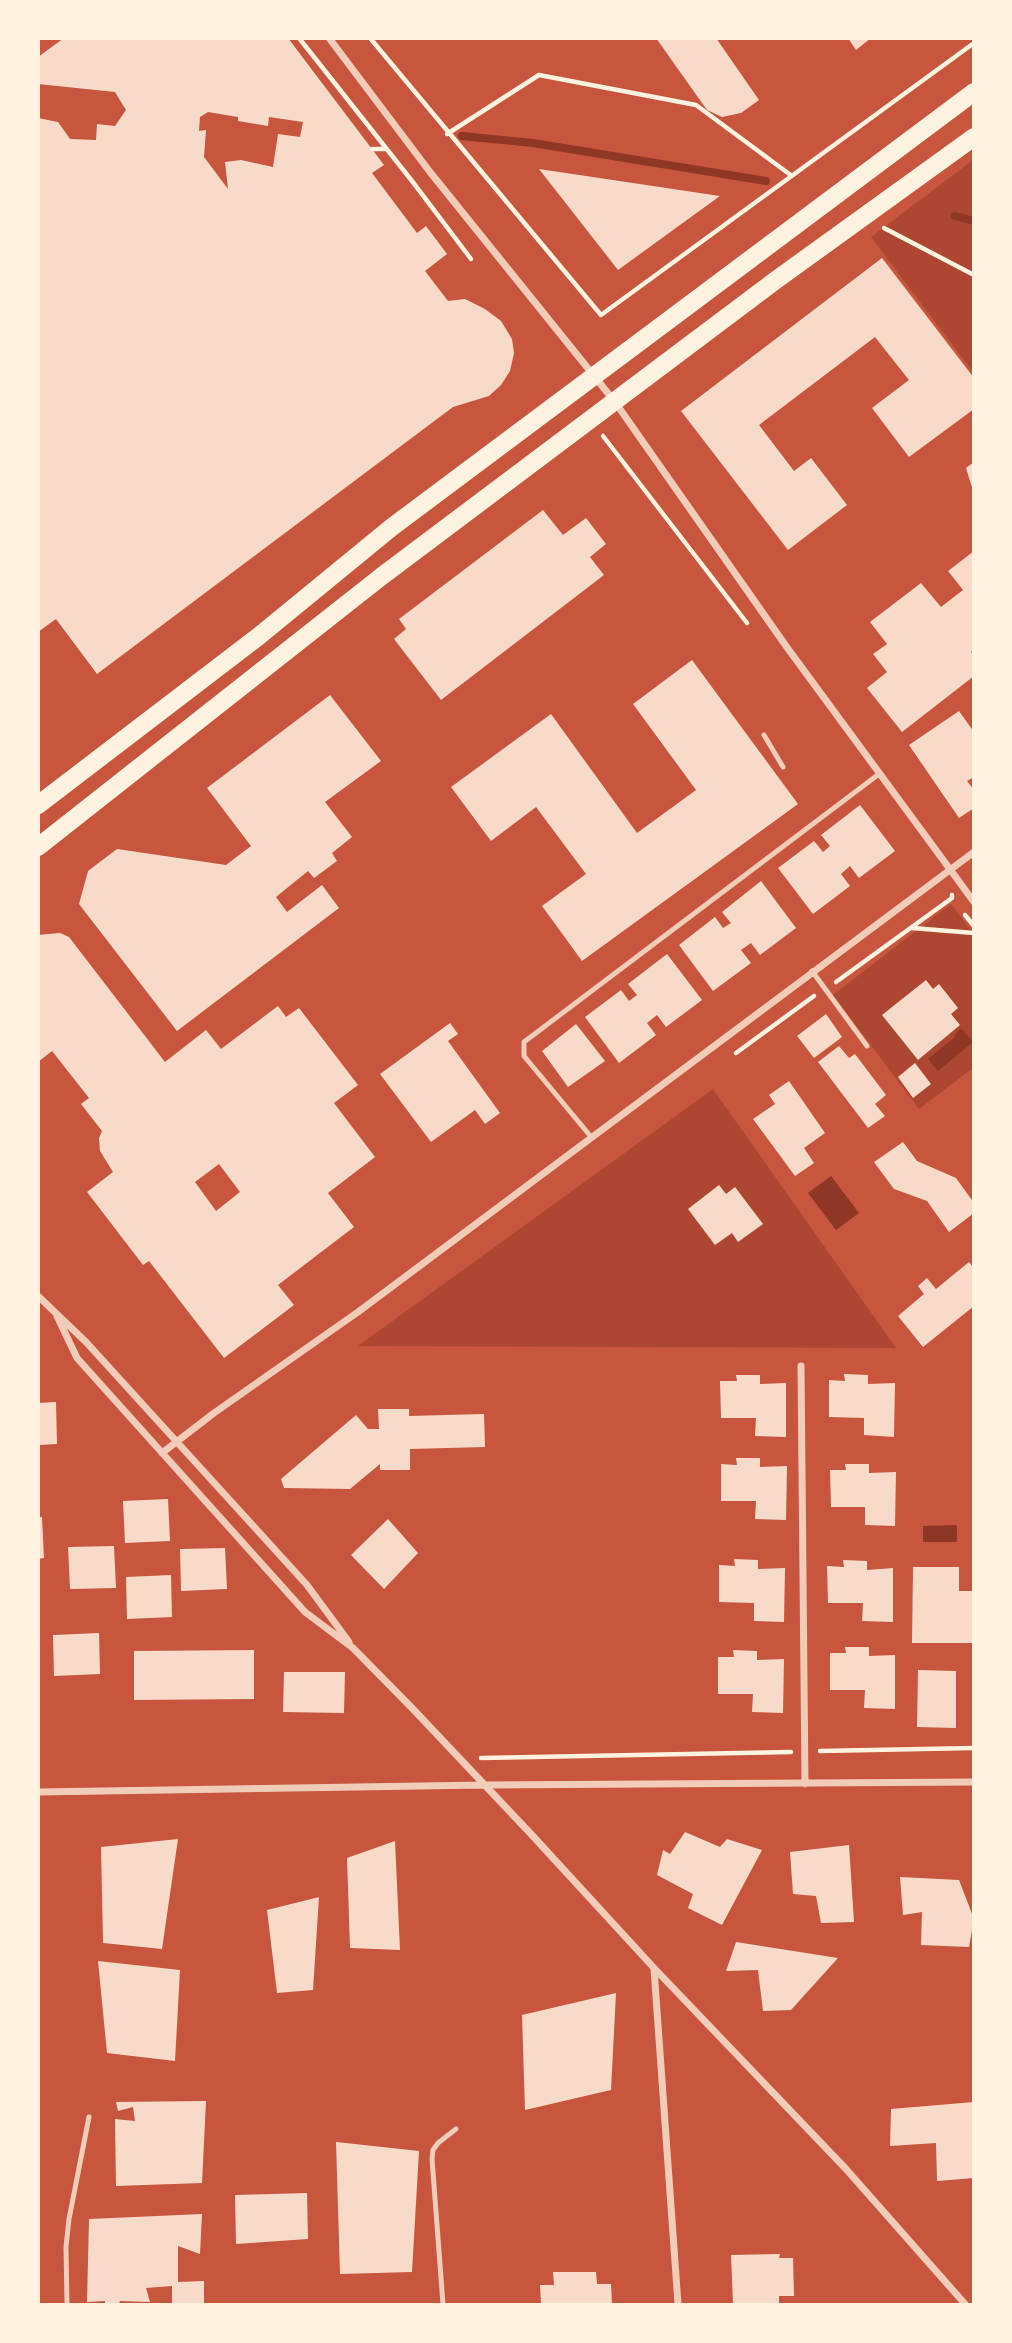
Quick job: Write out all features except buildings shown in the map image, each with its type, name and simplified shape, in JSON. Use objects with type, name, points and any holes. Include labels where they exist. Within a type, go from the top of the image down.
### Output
[{"type":"main road","points":[[38,805],[259,636],[392,527],[974,92]]},
{"type":"main road","points":[[38,847],[382,576],[776,280],[974,137]]},
{"type":"street","points":[[329,38],[430,172],[615,402],[786,646],[974,902]]},
{"type":"street","points":[[162,1452],[358,1312],[974,852]]},
{"type":"street","points":[[38,1296],[86,1342],[307,1586],[353,1648]]},
{"type":"street","points":[[57,1316],[77,1358],[305,1612],[353,1648],[531,1833],[654,1968],[846,2169],[965,2305]]},
{"type":"street","points":[[801,1366],[806,1784]]},
{"type":"street","points":[[38,1792],[484,1785],[974,1782]]},
{"type":"street","points":[[654,1968],[678,2305]]},
{"type":"lane","points":[[764,735],[783,767]]},
{"type":"lane","points":[[592,1138],[524,1056],[524,1042],[879,774]]},
{"type":"lane","points":[[812,971],[867,1046]]},
{"type":"lane","points":[[67,2305],[66,2247],[69,2219],[89,2117]]},
{"type":"lane","points":[[443,2305],[432,2159],[433,2150],[438,2143],[456,2129]]},
{"type":"path","points":[[299,38],[471,259]]},
{"type":"path","points":[[370,38],[447,134],[601,315],[974,43]]},
{"type":"path","points":[[447,134],[539,75],[696,105],[792,176]]},
{"type":"path","points":[[372,149],[386,149]]},
{"type":"path","points":[[874,224],[974,275]]},
{"type":"path","points":[[601,433],[751,628]]},
{"type":"path","points":[[911,928],[974,933]]},
{"type":"path","points":[[459,1758],[974,1748]]},
{"type":"shaded area","points":[[973,160],[973,372],[871,237]]},
{"type":"shaded area","points":[[951,904],[973,933],[973,1068],[919,1109],[833,995]]},
{"type":"shaded area","points":[[960,1029],[973,1042],[938,1071],[928,1059],[955,1037]]},
{"type":"shaded area","points":[[713,1089],[896,1348],[358,1346]]},
{"type":"shaded area","points":[[831,1176],[859,1213],[836,1230],[808,1193]]},
{"type":"shaded area","points":[[957,1525],[957,1542],[923,1542],[923,1526]]},
{"type":"waterway","points":[[462,136],[533,143],[766,181]]},
{"type":"waterway","points":[[955,216],[974,221]]}]
